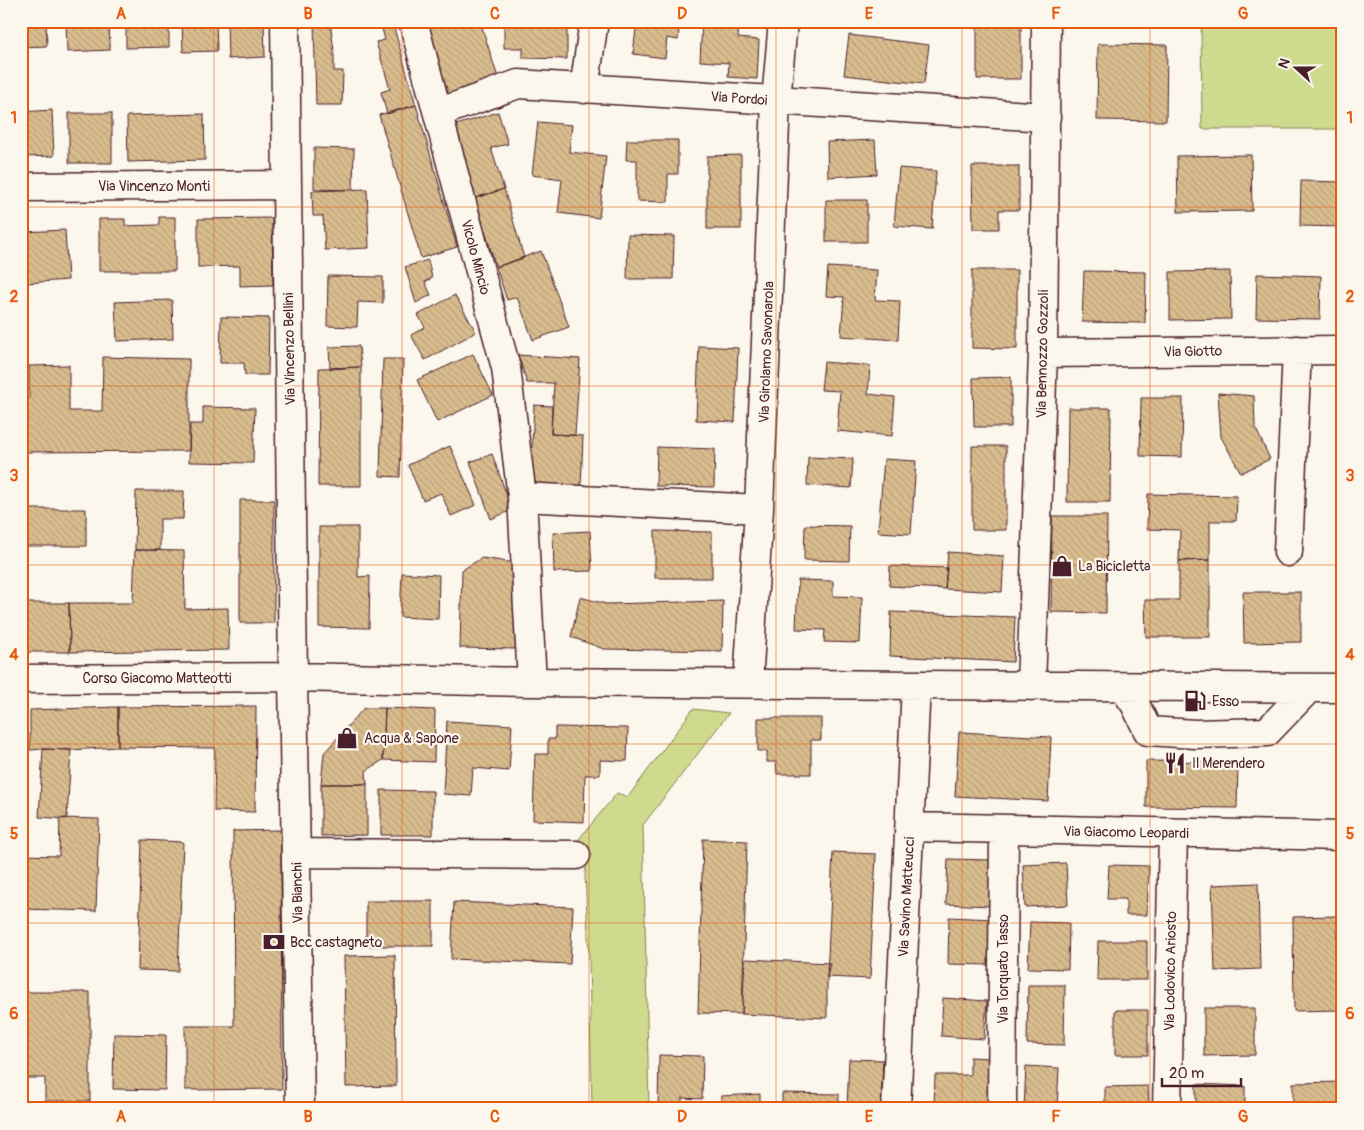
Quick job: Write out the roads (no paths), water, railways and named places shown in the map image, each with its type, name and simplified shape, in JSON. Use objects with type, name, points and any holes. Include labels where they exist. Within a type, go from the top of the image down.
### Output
[{"type":"street","name":"Via Vincenzo Bellini","points":[[285,21],[293,677]]},
{"type":"street","name":"Vicolo Mincio","points":[[413,21],[506,368],[522,497],[532,682]]},
{"type":"street","points":[[584,89],[594,21]]},
{"type":"street","name":"Via Girolamo Savonarola","points":[[748,683],[759,509],[776,101],[783,21]]},
{"type":"street","name":"Via Bennozzo Gozzoli","points":[[1031,686],[1042,352],[1046,21]]},
{"type":"street","name":"Via Pordoi","points":[[438,113],[518,84],[1046,117]]},
{"type":"street","name":"Via Vincenzo Monti","points":[[21,187],[286,184]]},
{"type":"street","points":[[1288,552],[1297,350]]},
{"type":"street","name":"Via Giotto","points":[[1042,352],[1343,350]]},
{"type":"street","points":[[522,497],[759,509]]},
{"type":"street","name":"Corso Giacomo Matteotti","points":[[21,679],[293,677],[532,682],[1343,688]]},
{"type":"street","name":"Via Bianchi","points":[[293,677],[300,1109]]},
{"type":"street","name":"Via Savino Matteucci","points":[[896,1109],[916,685]]},
{"type":"street","points":[[1123,687],[1135,704],[1148,731],[1195,734],[1267,732],[1309,688]]},
{"type":"street","name":"Via Giacomo Leopardi","points":[[910,827],[1343,836]]},
{"type":"street","name":"Via Torquato Tasso","points":[[1002,1109],[1004,830]]},
{"type":"street","name":"Via Lodovico Ariosto","points":[[1167,1109],[1173,833]]},
{"type":"street","points":[[296,853],[576,855]]},
{"type":"place","name":"La Bicicletta","points":[[1062,566]]},
{"type":"place","name":"Esso","points":[[1195,701]]},
{"type":"place","name":"Acqua & Sapone","points":[[347,738]]},
{"type":"place","name":"Il Merendero","points":[[1175,763]]},
{"type":"place","name":"Bcc castagneto","points":[[274,942]]}]
